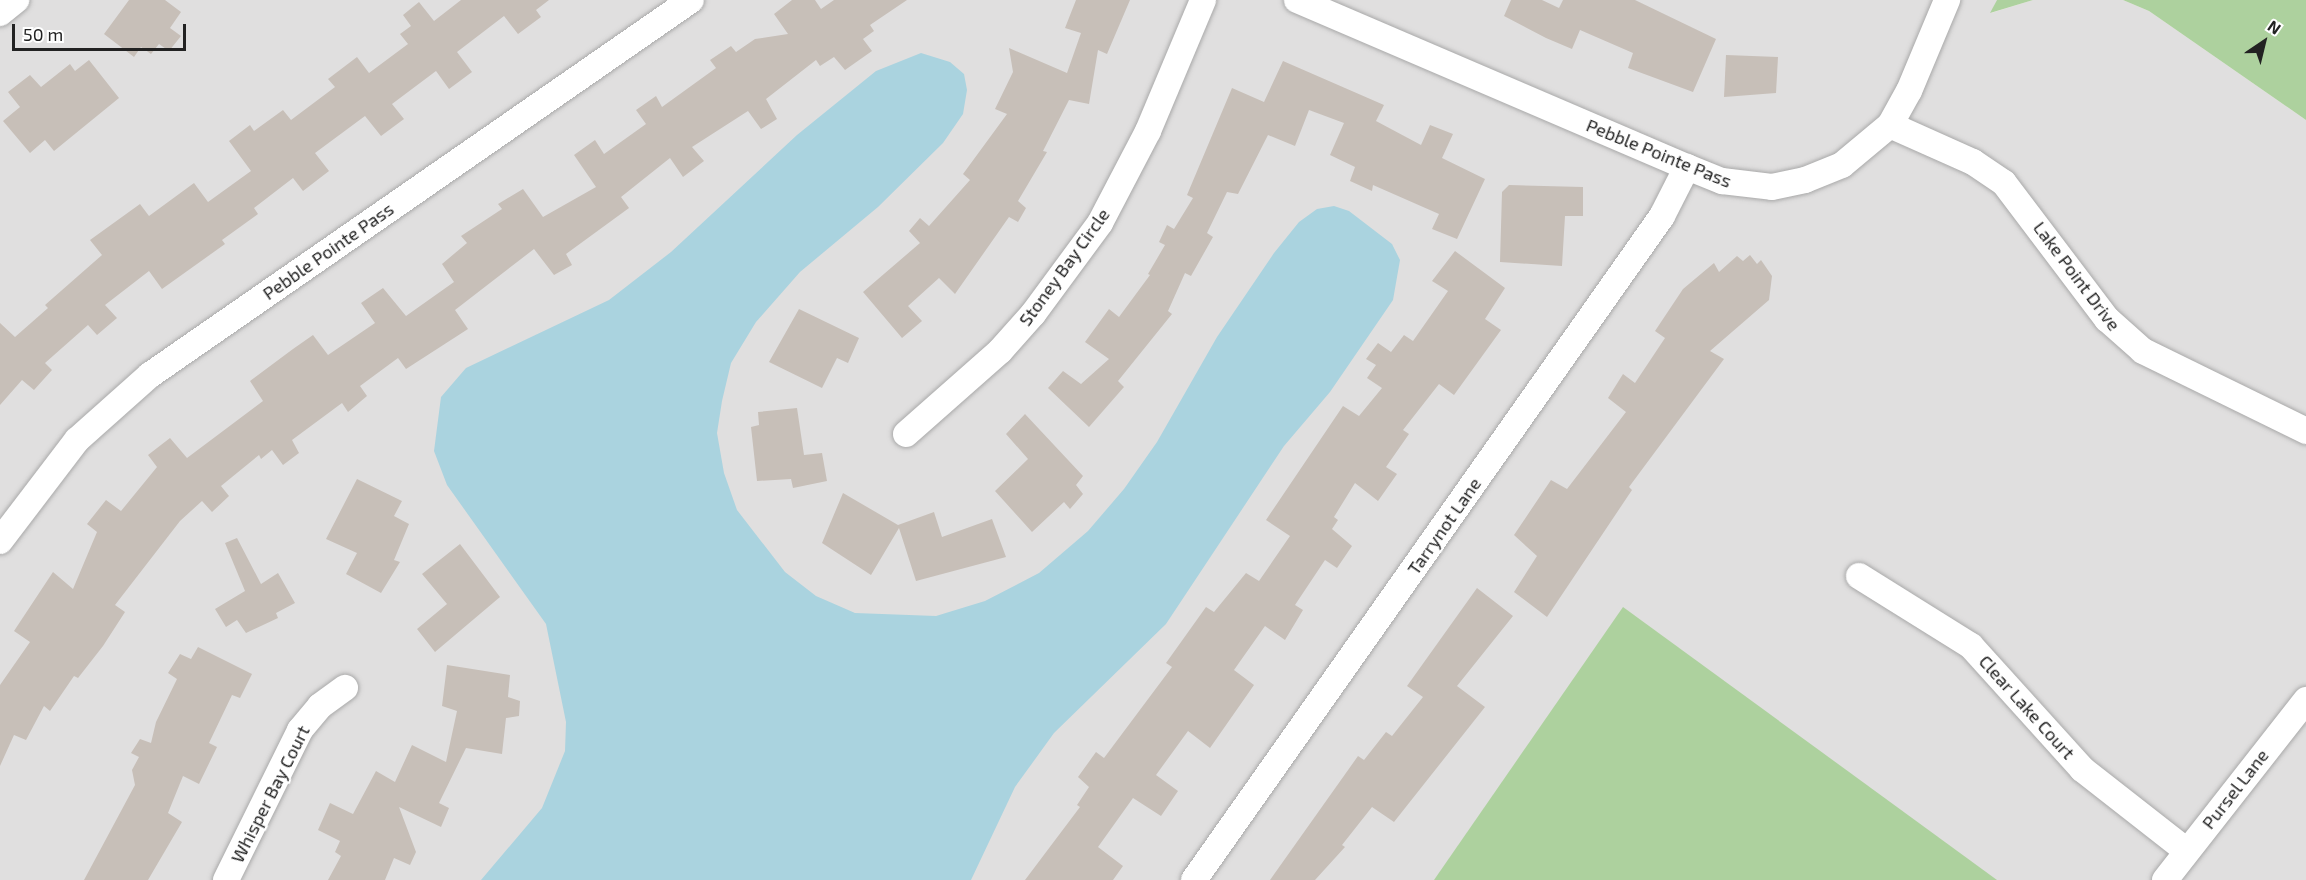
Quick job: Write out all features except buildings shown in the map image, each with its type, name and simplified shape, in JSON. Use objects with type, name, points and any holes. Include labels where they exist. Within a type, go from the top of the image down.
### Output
[{"type":"street","points":[[0,13],[16,0]]},
{"type":"street","name":"Pebble Pointe Pass","points":[[0,541],[76,441],[150,375],[691,0]]},
{"type":"street","name":"Stoney Bay Circle","points":[[906,434],[1000,351],[1033,314],[1100,222],[1148,131],[1203,0]]},
{"type":"street","name":"Pebble Pointe Pass","points":[[1297,0],[1687,167],[1738,184],[1787,185],[1842,165],[1890,124],[1905,100],[1947,0]]},
{"type":"street","name":"Lake Point Drive","points":[[1890,124],[1973,162],[2004,183],[2106,319],[2142,351],[2306,431]]},
{"type":"street","name":"Tarrynot Lane","points":[[1194,880],[1662,216],[1687,167]]},
{"type":"street","name":"Clear Lake Court","points":[[1859,576],[1971,646],[2082,769],[2187,851]]},
{"type":"street","name":"Whisper Bay Court","points":[[226,880],[300,730],[320,706],[345,688]]},
{"type":"street","name":"Pursel Lane","points":[[2165,880],[2306,700]]},
{"type":"shaded area","points":[[0,0],[1997,0],[1991,13],[2033,0],[2123,0],[2149,11],[2306,120],[2306,880],[0,880]]},
{"type":"green space","points":[[1997,0],[2033,0],[1990,13]]},
{"type":"green space","points":[[2123,0],[2306,0],[2306,120],[2149,11]]},
{"type":"green space","points":[[1623,607],[1997,880],[1434,880]]},
{"type":"water","points":[[921,53],[950,62],[964,74],[967,90],[963,114],[943,143],[878,207],[800,272],[756,322],[731,363],[722,401],[717,433],[724,473],[737,510],[785,572],[816,596],[855,613],[936,616],[985,601],[1039,573],[1088,531],[1124,489],[1157,442],[1217,337],[1274,253],[1299,222],[1317,209],[1334,206],[1349,211],[1392,244],[1400,260],[1393,300],[1330,392],[1284,446],[1166,624],[1054,733],[1015,787],[971,880],[481,880],[542,808],[565,751],[566,722],[546,624],[447,485],[434,451],[441,397],[466,368],[609,300],[671,252],[797,135],[876,71]]}]
